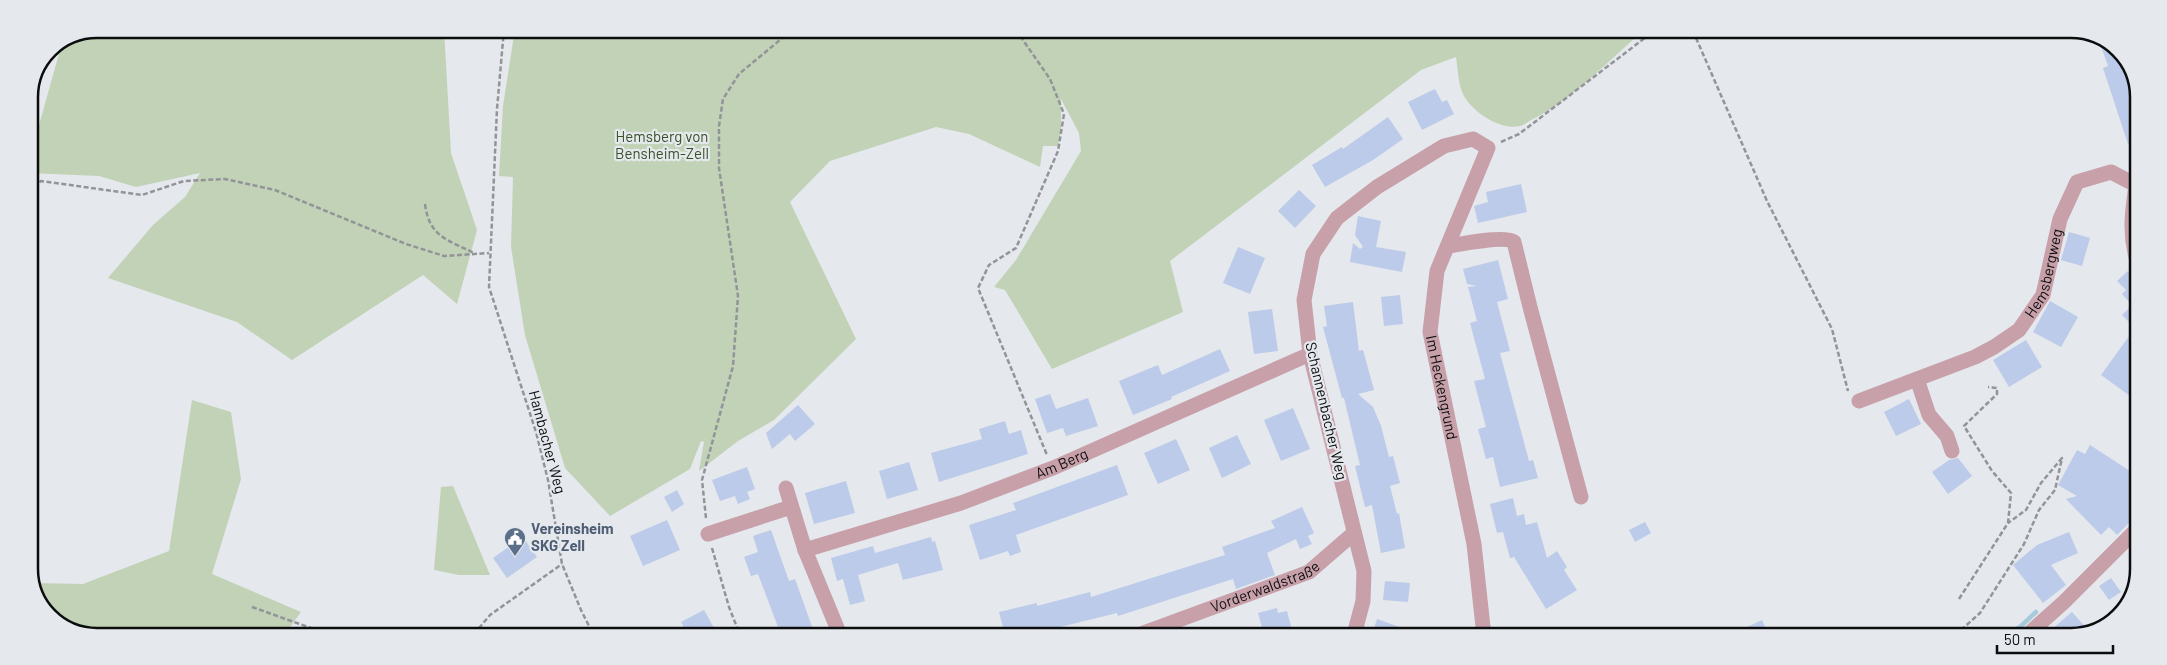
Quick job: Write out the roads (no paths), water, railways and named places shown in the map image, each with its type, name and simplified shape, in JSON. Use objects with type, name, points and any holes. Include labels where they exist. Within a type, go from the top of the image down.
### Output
[{"type":"street","name":"Schannenbacher Weg","points":[[1356,628],[1362,601],[1364,571],[1310,354],[1304,300],[1313,254],[1337,218],[1377,187],[1444,146],[1473,139],[1488,148]]},
{"type":"street","name":"Im Heckengrund","points":[[1483,628],[1474,544],[1430,332],[1437,271],[1488,148]]},
{"type":"street","name":"Hemsbergweg","points":[[1859,401],[1975,357],[2019,330],[2043,295],[2060,219],[2076,182],[2111,172],[2129,181]]},
{"type":"street","points":[[1448,246],[1510,239],[1514,242],[1581,497]]},
{"type":"street","name":"Am Berg","points":[[805,550],[961,502],[1053,468],[1310,354]]},
{"type":"street","points":[[1917,379],[1929,415],[1947,436],[1952,451]]},
{"type":"street","points":[[786,488],[805,550],[837,628]]},
{"type":"street","points":[[708,534],[791,507]]},
{"type":"street","name":"Vorderwaldstraße","points":[[1157,628],[1309,572],[1354,532]]},
{"type":"street","points":[[2035,628],[2064,602],[2130,536]]},
{"type":"waterway","points":[[2018,628],[2036,612]]},
{"type":"place","name":"Vereinsheim SKG Zell","points":[[515,557]]},
{"type":"park label","name":"Hemsberg von Bensheim-Zell","points":[[662,146]]}]
